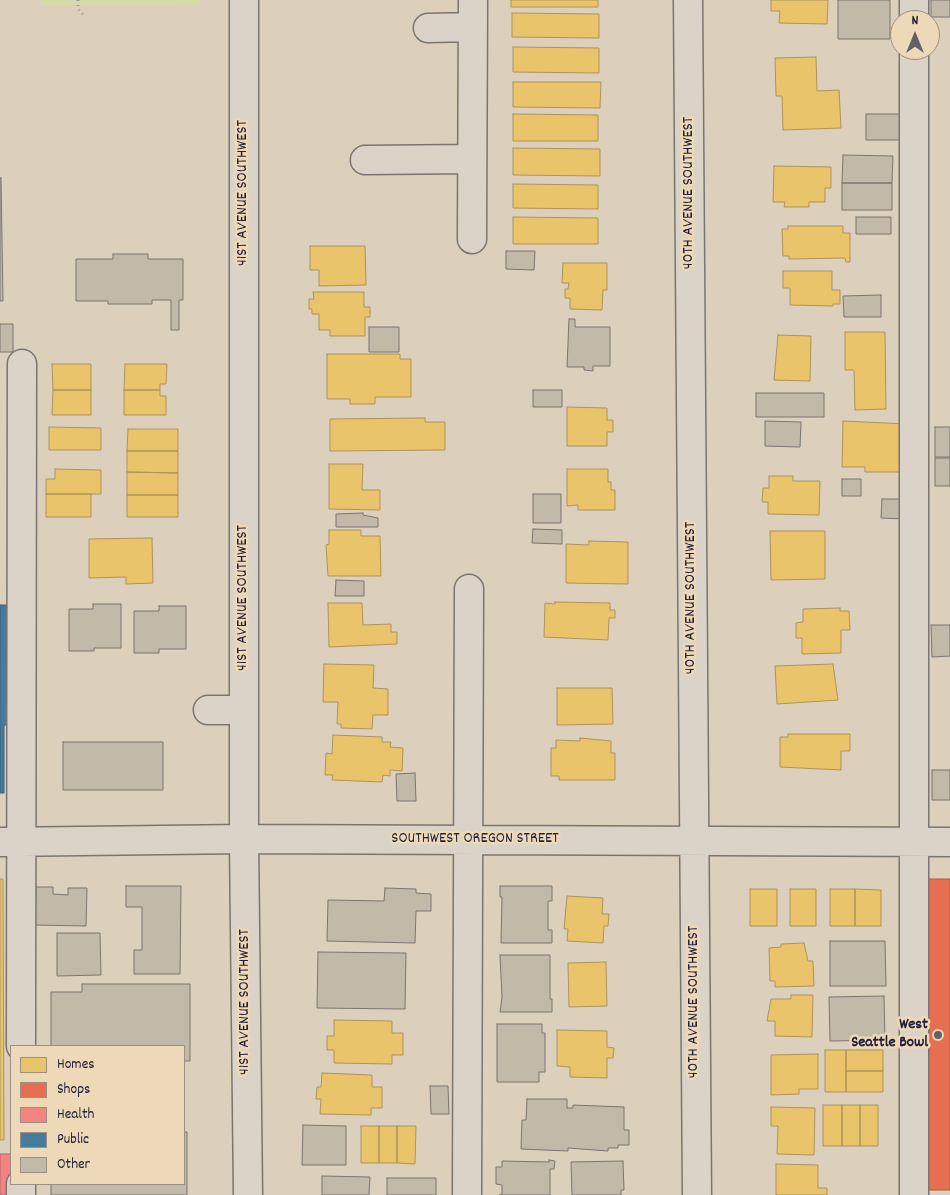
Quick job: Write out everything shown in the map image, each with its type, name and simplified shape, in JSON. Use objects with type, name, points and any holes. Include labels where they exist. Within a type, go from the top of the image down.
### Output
[{"type":"street","name":"41ST AVENUE SOUTHWEST","points":[[244,0],[244,839],[248,1195]]},
{"type":"street","points":[[472,239],[473,0]]},
{"type":"street","name":"40TH AVENUE SOUTHWEST","points":[[688,0],[697,1195]]},
{"type":"street","points":[[428,28],[473,27]]},
{"type":"street","points":[[914,60],[914,1195]]},
{"type":"street","points":[[365,160],[472,159]]},
{"type":"street","points":[[21,1045],[11,842],[22,364]]},
{"type":"street","points":[[467,1195],[469,589]]},
{"type":"street","points":[[208,710],[244,710]]},
{"type":"street","name":"SOUTHWEST OREGON STREET","points":[[11,842],[244,839],[950,842]]},
{"type":"path","points":[[78,0],[78,9],[84,16]]},
{"type":"green space","points":[[41,0],[199,0],[199,5],[41,6]]},
{"type":"building: Homes","points":[[511,0],[598,0],[598,7],[511,7]]},
{"type":"building: Homes","points":[[771,0],[828,0],[827,24],[779,23],[780,11],[771,11]]},
{"type":"building: Homes","points":[[512,13],[599,14],[599,38],[512,37]]},
{"type":"building: Homes","points":[[513,47],[599,48],[599,73],[513,72]]},
{"type":"building: Homes","points":[[816,57],[817,91],[839,90],[841,128],[783,130],[782,96],[776,96],[775,58]]},
{"type":"building: Homes","points":[[513,82],[601,82],[600,108],[513,107]]},
{"type":"building: Homes","points":[[513,114],[598,115],[598,141],[513,141]]},
{"type":"building: Homes","points":[[513,148],[600,149],[600,176],[513,175]]},
{"type":"building: Homes","points":[[774,166],[831,167],[831,188],[825,188],[825,202],[809,202],[809,207],[784,207],[785,202],[773,202]]},
{"type":"building: Homes","points":[[513,184],[598,185],[598,209],[513,208]]},
{"type":"building: Homes","points":[[513,217],[598,218],[598,244],[513,244]]},
{"type":"building: Homes","points":[[788,226],[843,226],[843,233],[850,233],[850,262],[846,262],[845,258],[789,259],[789,256],[783,256],[782,229],[788,229]]},
{"type":"building: Homes","points":[[310,246],[365,246],[366,285],[319,286],[319,270],[310,270]]},
{"type":"building: Homes","points":[[563,263],[607,263],[607,290],[603,290],[602,310],[570,309],[570,298],[565,298],[565,289],[568,289],[569,283],[562,283]]},
{"type":"building: Homes","points":[[783,271],[832,271],[832,290],[840,290],[840,304],[833,304],[833,306],[790,305],[790,288],[783,288]]},
{"type":"building: Homes","points":[[313,292],[364,292],[364,307],[370,307],[370,317],[365,317],[365,336],[330,336],[330,330],[319,330],[319,314],[312,314],[312,309],[309,309],[309,299],[314,299]]},
{"type":"building: Homes","points":[[845,332],[885,332],[886,409],[855,410],[854,370],[845,370]]},
{"type":"building: Homes","points":[[778,335],[811,336],[810,381],[774,380]]},
{"type":"building: Homes","points":[[327,354],[400,354],[400,359],[411,359],[411,397],[375,397],[375,404],[350,404],[350,399],[327,399]]},
{"type":"building: Homes","points":[[52,364],[91,364],[91,390],[53,390]]},
{"type":"building: Homes","points":[[125,364],[167,364],[166,384],[160,384],[160,390],[124,390]]},
{"type":"building: Homes","points":[[53,390],[91,390],[91,415],[52,415]]},
{"type":"building: Homes","points":[[124,390],[160,390],[160,396],[166,396],[166,415],[124,415]]},
{"type":"building: Homes","points":[[567,407],[607,408],[607,420],[613,420],[613,432],[607,432],[607,446],[567,446]]},
{"type":"building: Homes","points":[[425,418],[425,422],[445,422],[445,450],[330,451],[330,419]]},
{"type":"building: Homes","points":[[843,421],[907,424],[907,472],[865,472],[865,467],[842,467]]},
{"type":"building: Homes","points":[[49,427],[101,428],[101,450],[49,450]]},
{"type":"building: Homes","points":[[128,429],[178,429],[178,451],[127,451]]},
{"type":"building: Homes","points":[[127,451],[178,451],[178,473],[127,472]]},
{"type":"building: Homes","points":[[329,464],[363,464],[362,490],[380,490],[380,510],[329,509]]},
{"type":"building: Homes","points":[[55,469],[101,470],[101,494],[46,494],[46,479],[55,479]]},
{"type":"building: Homes","points":[[567,469],[608,469],[608,482],[611,482],[611,490],[615,490],[615,510],[578,510],[578,505],[567,506]]},
{"type":"building: Homes","points":[[127,472],[178,473],[178,495],[127,495]]},
{"type":"building: Homes","points":[[769,476],[793,476],[793,481],[820,481],[819,515],[768,514],[768,502],[762,502],[763,488],[769,488]]},
{"type":"building: Homes","points":[[46,494],[91,494],[91,517],[46,517]]},
{"type":"building: Homes","points":[[127,495],[178,495],[178,517],[127,517]]},
{"type":"building: Homes","points":[[329,530],[361,530],[361,536],[380,536],[381,576],[328,576],[326,545],[329,544]]},
{"type":"building: Homes","points":[[770,531],[825,531],[825,579],[771,580]]},
{"type":"building: Homes","points":[[152,538],[153,583],[126,584],[126,577],[89,578],[89,539]]},
{"type":"building: Homes","points":[[589,541],[628,542],[628,584],[566,583],[566,544],[589,545]]},
{"type":"building: Homes","points":[[555,602],[610,603],[610,610],[615,610],[615,618],[609,618],[608,640],[544,637],[545,603],[555,604]]},
{"type":"building: Homes","points":[[328,603],[362,603],[363,625],[391,624],[391,632],[397,632],[397,644],[329,647]]},
{"type":"building: Homes","points":[[840,608],[840,611],[849,611],[850,630],[841,630],[841,653],[802,654],[802,638],[796,638],[796,623],[803,622],[803,609]]},
{"type":"building: Homes","points":[[324,664],[374,665],[373,688],[388,689],[388,715],[373,715],[372,729],[341,728],[341,724],[337,724],[338,702],[323,702]]},
{"type":"building: Homes","points":[[833,664],[838,700],[777,704],[775,666]]},
{"type":"building: Homes","points":[[557,688],[612,688],[613,724],[557,725]]},
{"type":"building: Homes","points":[[788,734],[850,734],[850,751],[841,751],[841,770],[780,767],[780,737],[788,737]]},
{"type":"building: Homes","points":[[333,735],[382,737],[382,742],[391,742],[390,747],[403,748],[402,771],[390,770],[390,776],[383,775],[382,782],[332,780],[333,775],[325,775],[326,753],[332,754]]},
{"type":"building: Homes","points":[[580,738],[611,741],[611,753],[615,753],[615,780],[559,780],[559,776],[551,776],[551,748],[556,748],[556,740],[580,741]]},
{"type":"building: Homes","points":[[0,879],[3,879],[4,1140],[0,1140]]},
{"type":"building: Homes","points":[[750,889],[777,889],[777,926],[750,926]]},
{"type":"building: Homes","points":[[790,889],[816,889],[816,926],[790,926]]},
{"type":"building: Homes","points":[[830,889],[855,889],[855,926],[830,926]]},
{"type":"building: Homes","points":[[855,889],[881,890],[881,926],[855,926]]},
{"type":"building: Homes","points":[[567,896],[603,898],[602,914],[609,914],[608,926],[604,926],[603,943],[567,941],[568,929],[564,929]]},
{"type":"building: Homes","points":[[804,943],[808,961],[813,961],[814,986],[775,987],[775,981],[770,981],[769,948],[781,947],[781,944]]},
{"type":"building: Homes","points":[[606,962],[607,1006],[569,1007],[568,963]]},
{"type":"building: Homes","points":[[791,995],[813,995],[812,1037],[775,1036],[775,1021],[767,1021],[771,999],[791,999]]},
{"type":"building: Homes","points":[[334,1020],[392,1021],[392,1033],[403,1033],[403,1055],[392,1055],[392,1064],[334,1063],[334,1050],[327,1050],[327,1036],[334,1036]]},
{"type":"building: Homes","points":[[557,1030],[607,1031],[607,1047],[614,1048],[613,1058],[607,1058],[607,1078],[570,1077],[570,1067],[557,1066]]},
{"type":"building: Homes","points":[[825,1050],[846,1050],[846,1092],[825,1092]]},
{"type":"building: Homes","points":[[846,1050],[883,1050],[883,1071],[846,1071]]},
{"type":"building: Homes","points":[[818,1054],[818,1089],[799,1089],[799,1094],[771,1095],[771,1055]]},
{"type":"building: Homes","points":[[846,1071],[883,1071],[883,1092],[846,1092]]},
{"type":"building: Homes","points":[[322,1073],[372,1075],[372,1087],[382,1087],[382,1108],[371,1108],[371,1115],[320,1114],[321,1099],[316,1099],[317,1087],[321,1087]]},
{"type":"building: Homes","points":[[823,1105],[842,1105],[842,1146],[823,1146]]},
{"type":"building: Homes","points":[[842,1105],[860,1105],[860,1146],[842,1146]]},
{"type":"building: Homes","points":[[860,1105],[878,1105],[878,1146],[860,1146]]},
{"type":"building: Homes","points":[[771,1107],[815,1108],[814,1155],[777,1154],[778,1126],[771,1126]]},
{"type":"building: Homes","points":[[361,1126],[379,1126],[379,1163],[361,1163]]},
{"type":"building: Homes","points":[[379,1126],[397,1126],[397,1163],[379,1163]]},
{"type":"building: Homes","points":[[397,1126],[416,1126],[415,1164],[397,1163]]},
{"type":"building: Homes","points":[[776,1164],[818,1165],[818,1188],[827,1188],[827,1195],[776,1195]]},
{"type":"building: Shops","name":"West Seattle Bowl","points":[[928,879],[950,879],[950,1190],[925,1190]]},
{"type":"building: Health","points":[[0,1154],[10,1154],[10,1185],[15,1195],[0,1195]]},
{"type":"building: Public","points":[[0,605],[8,605],[11,725],[4,725],[4,793],[0,793]]},
{"type":"building: Other","points":[[838,0],[890,0],[890,39],[838,39]]},
{"type":"building: Other","points":[[931,0],[950,0],[950,17],[940,17],[940,10],[931,10]]},
{"type":"building: Other","points":[[866,114],[908,114],[908,140],[866,140]]},
{"type":"building: Other","points":[[843,155],[893,156],[892,183],[842,183]]},
{"type":"building: Other","points":[[1,178],[3,301],[0,301]]},
{"type":"building: Other","points":[[842,183],[892,183],[892,210],[842,210]]},
{"type":"building: Other","points":[[856,217],[891,217],[891,234],[856,234]]},
{"type":"building: Other","points":[[506,251],[535,251],[534,270],[506,269]]},
{"type":"building: Other","points":[[113,254],[148,254],[148,259],[183,259],[183,300],[179,300],[179,330],[171,330],[171,300],[152,300],[152,304],[108,304],[108,301],[76,301],[76,259],[113,259]]},
{"type":"building: Other","points":[[881,295],[881,317],[844,317],[843,296]]},
{"type":"building: Other","points":[[569,319],[575,319],[575,327],[610,327],[610,366],[593,366],[593,371],[584,370],[584,367],[567,367]]},
{"type":"building: Other","points":[[0,324],[13,324],[13,352],[0,352]]},
{"type":"building: Other","points":[[369,327],[399,327],[399,352],[369,352]]},
{"type":"building: Other","points":[[533,390],[562,390],[562,407],[533,407]]},
{"type":"building: Other","points":[[756,393],[824,393],[824,417],[756,417]]},
{"type":"building: Other","points":[[765,421],[801,422],[800,447],[765,446]]},
{"type":"building: Other","points":[[935,427],[950,427],[950,457],[935,457]]},
{"type":"building: Other","points":[[935,458],[950,458],[950,486],[935,486]]},
{"type":"building: Other","points":[[842,479],[861,479],[861,496],[842,496]]},
{"type":"building: Other","points":[[533,494],[561,494],[561,523],[533,523]]},
{"type":"building: Other","points":[[882,499],[905,499],[904,519],[881,518]]},
{"type":"building: Other","points":[[363,513],[363,515],[378,518],[378,527],[336,527],[336,514]]},
{"type":"building: Other","points":[[533,529],[562,530],[562,544],[532,543]]},
{"type":"building: Other","points":[[336,580],[364,581],[364,596],[335,596]]},
{"type":"building: Other","points":[[93,604],[121,604],[121,648],[94,648],[94,651],[69,651],[69,609],[93,609]]},
{"type":"building: Other","points":[[159,606],[186,606],[186,649],[159,649],[159,653],[134,653],[134,611],[159,611]]},
{"type":"building: Other","points":[[931,625],[950,625],[950,656],[932,657]]},
{"type":"building: Other","points":[[63,742],[163,742],[163,790],[63,790]]},
{"type":"building: Other","points":[[932,770],[950,770],[950,800],[932,800]]},
{"type":"building: Other","points":[[415,773],[416,801],[397,801],[396,774]]},
{"type":"building: Other","points":[[126,886],[181,886],[180,974],[134,974],[134,950],[142,950],[142,907],[126,907]]},
{"type":"building: Other","points":[[500,886],[552,886],[552,901],[548,901],[548,930],[552,930],[552,943],[501,943],[502,897],[500,897]]},
{"type":"building: Other","points":[[36,887],[53,887],[53,894],[68,895],[68,888],[87,888],[86,926],[35,925]]},
{"type":"building: Other","points":[[385,888],[416,889],[416,893],[431,894],[431,911],[416,911],[415,943],[327,941],[328,900],[384,901]]},
{"type":"building: Other","points":[[57,933],[100,933],[101,975],[57,976]]},
{"type":"building: Other","points":[[830,941],[885,941],[886,986],[830,986]]},
{"type":"building: Other","points":[[318,952],[406,953],[405,1009],[317,1008]]},
{"type":"building: Other","points":[[500,955],[550,955],[550,999],[552,999],[552,1012],[500,1012],[502,997]]},
{"type":"building: Other","points":[[82,984],[190,984],[190,1061],[185,1061],[185,1045],[51,1045],[51,992],[82,992]]},
{"type":"building: Other","points":[[884,996],[885,1040],[830,1041],[829,997]]},
{"type":"building: Other","points":[[497,1024],[542,1024],[542,1033],[545,1033],[545,1072],[539,1072],[539,1082],[497,1082]]},
{"type":"building: Other","points":[[430,1086],[448,1086],[449,1114],[431,1114]]},
{"type":"building: Other","points":[[527,1099],[567,1099],[567,1108],[573,1108],[573,1105],[624,1107],[624,1130],[629,1130],[629,1145],[618,1145],[618,1148],[608,1148],[608,1151],[568,1148],[568,1151],[521,1149],[522,1120],[526,1120]]},
{"type":"building: Other","points":[[303,1125],[346,1126],[346,1165],[302,1165]]},
{"type":"building: Other","points":[[185,1132],[187,1132],[187,1195],[51,1195],[51,1185],[185,1185]]},
{"type":"building: Other","points":[[549,1160],[555,1161],[554,1169],[550,1169],[550,1195],[499,1195],[502,1194],[502,1185],[496,1184],[496,1167],[502,1167],[502,1161],[549,1162]]},
{"type":"building: Other","points":[[623,1161],[624,1190],[621,1190],[621,1195],[572,1195],[571,1162]]},
{"type":"building: Other","points":[[322,1176],[370,1177],[369,1195],[322,1195]]},
{"type":"building: Other","points":[[387,1178],[436,1178],[436,1195],[387,1195]]},
{"type":"place","name":"West Seattle Bowl","points":[[938,1035]]}]
